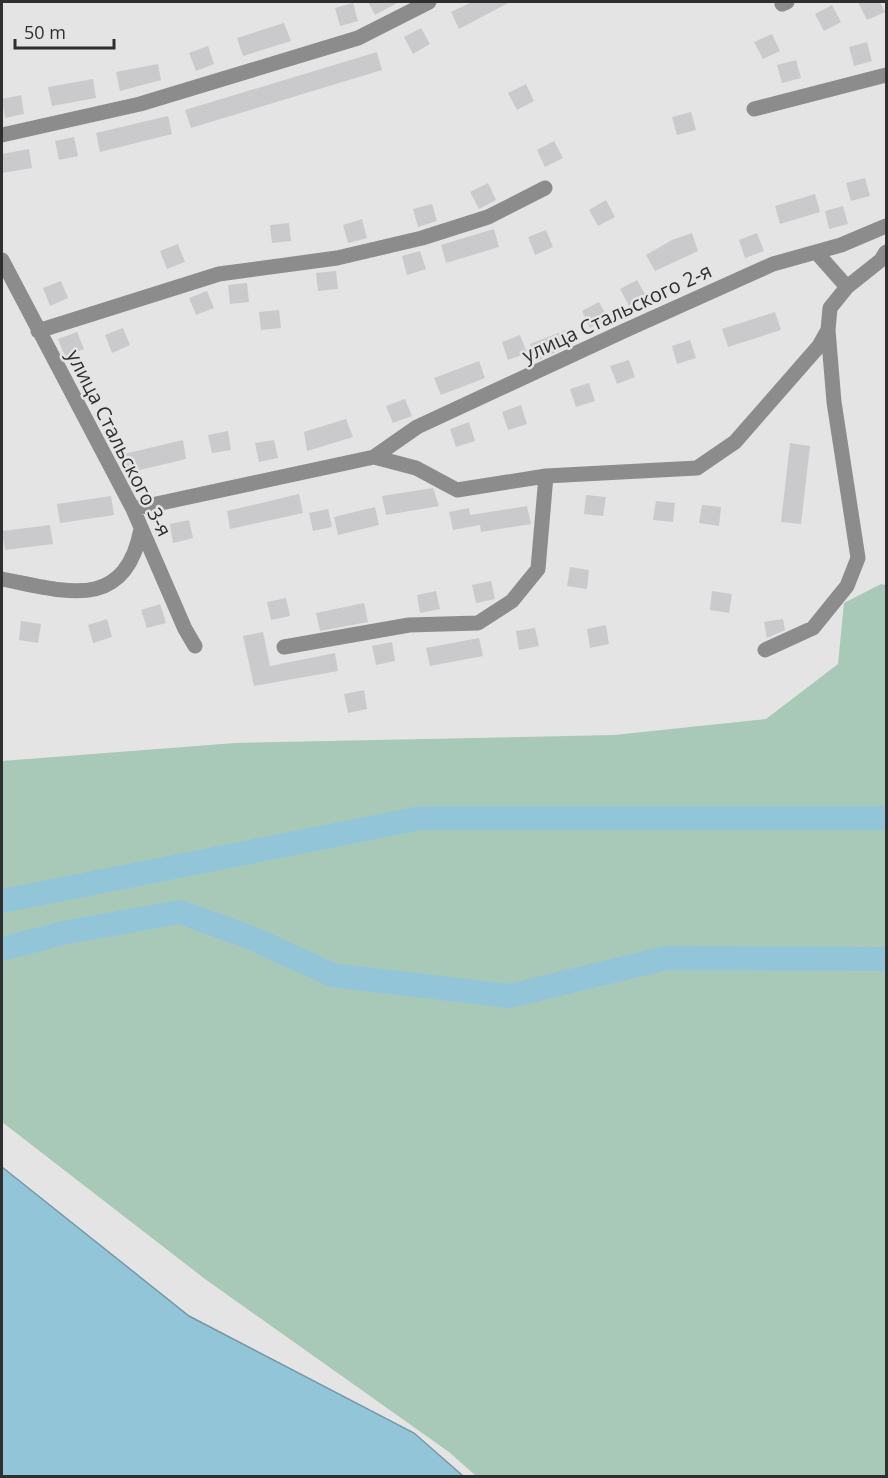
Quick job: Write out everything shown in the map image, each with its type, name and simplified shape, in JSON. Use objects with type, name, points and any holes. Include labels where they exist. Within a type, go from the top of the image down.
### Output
[{"type":"street","points":[[2,135],[140,104],[346,41],[429,2]]},
{"type":"street","points":[[754,109],[886,75]]},
{"type":"street","points":[[38,331],[219,274],[337,258],[422,238],[488,217],[545,188]]},
{"type":"street","name":"улица Стальского 2-я","points":[[134,508],[374,457],[417,427],[626,330],[773,264],[816,252],[886,226]]},
{"type":"street","points":[[816,252],[847,287]]},
{"type":"street","points":[[765,650],[813,628],[847,586],[858,558],[834,402],[828,330],[830,308],[847,287],[881,260],[886,252]]},
{"type":"street","name":"улица Стальского 3-я","points":[[2,260],[134,508],[141,529],[195,646]]},
{"type":"street","name":"улица Стальского 2-я","points":[[374,457],[416,468],[457,490],[546,476],[697,468],[735,442],[819,346],[828,330]]},
{"type":"street","points":[[284,647],[409,626],[478,623],[512,601],[537,569],[546,476]]},
{"type":"street","points":[[2,579],[75,593],[112,583],[136,554],[141,529]]},
{"type":"green space","points":[[881,584],[886,585],[886,1476],[476,1476],[449,1452],[205,1279],[2,1122],[2,761],[235,743],[614,735],[766,719],[838,664],[844,603]]},
{"type":"water","points":[[2,1167],[189,1316],[414,1433],[463,1476],[2,1476]]},
{"type":"building","points":[[368,2],[399,2],[375,15]]},
{"type":"building","points":[[472,2],[510,2],[459,29],[451,12]]},
{"type":"building","points":[[858,2],[880,2],[885,12],[867,20]]},
{"type":"building","points":[[353,3],[358,21],[340,26],[335,8]]},
{"type":"building","points":[[832,5],[841,22],[824,31],[815,14]]},
{"type":"building","points":[[284,23],[291,41],[243,56],[237,38]]},
{"type":"building","points":[[421,28],[430,44],[413,54],[404,37]]},
{"type":"building","points":[[772,34],[780,51],[763,59],[754,42]]},
{"type":"building","points":[[867,42],[872,61],[854,66],[849,47]]},
{"type":"building","points":[[208,46],[214,64],[196,71],[189,53]]},
{"type":"building","points":[[377,52],[382,70],[191,128],[185,110]]},
{"type":"building","points":[[796,60],[801,78],[782,83],[777,65]]},
{"type":"building","points":[[158,64],[161,80],[120,91],[116,72]]},
{"type":"building","points":[[93,79],[96,98],[52,106],[48,87]]},
{"type":"building","points":[[526,84],[534,101],[517,110],[508,93]]},
{"type":"building","points":[[21,95],[24,114],[5,118],[2,99]]},
{"type":"building","points":[[691,112],[696,130],[677,135],[672,117]]},
{"type":"building","points":[[168,116],[172,134],[100,152],[96,133]]},
{"type":"building","points":[[74,137],[78,156],[59,160],[55,141]]},
{"type":"building","points":[[554,141],[563,158],[545,167],[537,150]]},
{"type":"building","points":[[29,149],[32,168],[2,173],[2,154]]},
{"type":"building","points":[[865,178],[870,196],[851,201],[846,183]]},
{"type":"building","points":[[488,183],[496,200],[479,209],[470,192]]},
{"type":"building","points":[[815,194],[820,212],[780,224],[775,206]]},
{"type":"building","points":[[606,200],[615,217],[598,226],[589,210]]},
{"type":"building","points":[[432,204],[437,221],[418,227],[413,209]]},
{"type":"building","points":[[843,206],[848,224],[829,229],[825,211]]},
{"type":"building","points":[[362,219],[367,238],[348,243],[343,225]]},
{"type":"building","points":[[289,223],[291,241],[272,243],[270,225]]},
{"type":"building","points":[[494,229],[499,247],[446,263],[441,245]]},
{"type":"building","points":[[546,230],[553,247],[535,255],[528,237]]},
{"type":"building","points":[[692,233],[698,251],[655,271],[646,255],[672,240]]},
{"type":"building","points":[[757,233],[764,251],[745,258],[739,240]]},
{"type":"building","points":[[178,244],[185,262],[167,269],[160,251]]},
{"type":"building","points":[[420,251],[426,269],[407,275],[402,256]]},
{"type":"building","points":[[336,271],[338,289],[318,291],[316,273]]},
{"type":"building","points":[[637,280],[646,296],[629,306],[620,289]]},
{"type":"building","points":[[61,281],[68,298],[50,306],[43,288]]},
{"type":"building","points":[[247,283],[249,302],[230,304],[228,285]]},
{"type":"building","points":[[207,291],[214,308],[196,315],[189,298]]},
{"type":"building","points":[[599,302],[608,318],[590,328],[582,311]]},
{"type":"building","points":[[279,310],[281,328],[261,330],[259,312]]},
{"type":"building","points":[[775,312],[781,330],[728,347],[722,329]]},
{"type":"building","points":[[123,328],[130,345],[112,353],[105,335]]},
{"type":"building","points":[[571,328],[577,342],[537,361],[530,344]]},
{"type":"building","points":[[77,332],[84,349],[65,357],[58,339]]},
{"type":"building","points":[[520,335],[527,353],[508,360],[502,342]]},
{"type":"building","points":[[690,340],[696,358],[677,364],[672,346]]},
{"type":"building","points":[[629,360],[635,377],[617,384],[610,366]]},
{"type":"building","points":[[479,361],[485,378],[441,395],[434,378]]},
{"type":"building","points":[[589,383],[595,401],[576,407],[570,389]]},
{"type":"building","points":[[405,399],[412,416],[393,423],[386,406]]},
{"type":"building","points":[[521,405],[527,424],[508,430],[502,412]]},
{"type":"building","points":[[346,419],[353,437],[307,451],[304,432]]},
{"type":"building","points":[[469,422],[475,441],[456,447],[450,429]]},
{"type":"building","points":[[228,431],[231,450],[212,453],[208,435]]},
{"type":"building","points":[[183,440],[186,459],[127,473],[124,454]]},
{"type":"building","points":[[274,440],[278,458],[259,462],[255,443]]},
{"type":"building","points":[[790,443],[810,446],[801,524],[781,522]]},
{"type":"building","points":[[433,488],[439,506],[386,515],[382,496]]},
{"type":"building","points":[[299,494],[303,513],[230,529],[227,511]]},
{"type":"building","points":[[586,495],[606,497],[603,516],[584,514]]},
{"type":"building","points":[[111,496],[114,515],[60,523],[57,504]]},
{"type":"building","points":[[656,501],[675,503],[673,522],[653,520]]},
{"type":"building","points":[[702,505],[721,507],[719,526],[699,523]]},
{"type":"building","points":[[527,506],[531,524],[481,532],[480,525],[453,530],[449,512],[469,508],[470,515]]},
{"type":"building","points":[[375,507],[379,525],[338,535],[334,517]]},
{"type":"building","points":[[328,509],[332,527],[313,531],[309,513]]},
{"type":"building","points":[[189,520],[193,538],[173,543],[170,524]]},
{"type":"building","points":[[50,525],[53,544],[5,550],[2,531]]},
{"type":"building","points":[[570,567],[589,570],[587,589],[567,586]]},
{"type":"building","points":[[491,581],[495,599],[476,603],[472,585]]},
{"type":"building","points":[[436,591],[440,609],[420,613],[417,595]]},
{"type":"building","points":[[712,591],[732,594],[729,613],[710,610]]},
{"type":"building","points":[[286,598],[290,616],[271,620],[267,602]]},
{"type":"building","points":[[364,603],[368,622],[320,631],[316,613]]},
{"type":"building","points":[[160,604],[166,623],[147,628],[141,610]]},
{"type":"building","points":[[107,619],[112,637],[93,643],[88,625]]},
{"type":"building","points":[[783,619],[785,630],[767,638],[764,622]]},
{"type":"building","points":[[21,621],[41,624],[38,643],[19,640]]},
{"type":"building","points":[[606,625],[609,644],[590,648],[587,629]]},
{"type":"building","points":[[535,628],[539,646],[519,650],[516,631]]},
{"type":"building","points":[[263,632],[270,666],[335,653],[338,671],[254,686],[243,636]]},
{"type":"building","points":[[479,638],[483,656],[430,666],[426,648]]},
{"type":"building","points":[[392,642],[395,661],[376,665],[372,646]]},
{"type":"building","points":[[364,690],[367,709],[348,713],[344,694]]},
{"type":"waterway","points":[[2,901],[421,818],[886,818]]},
{"type":"waterway","points":[[2,949],[67,932],[180,912],[252,938],[332,975],[509,996],[666,958],[886,959]]}]
